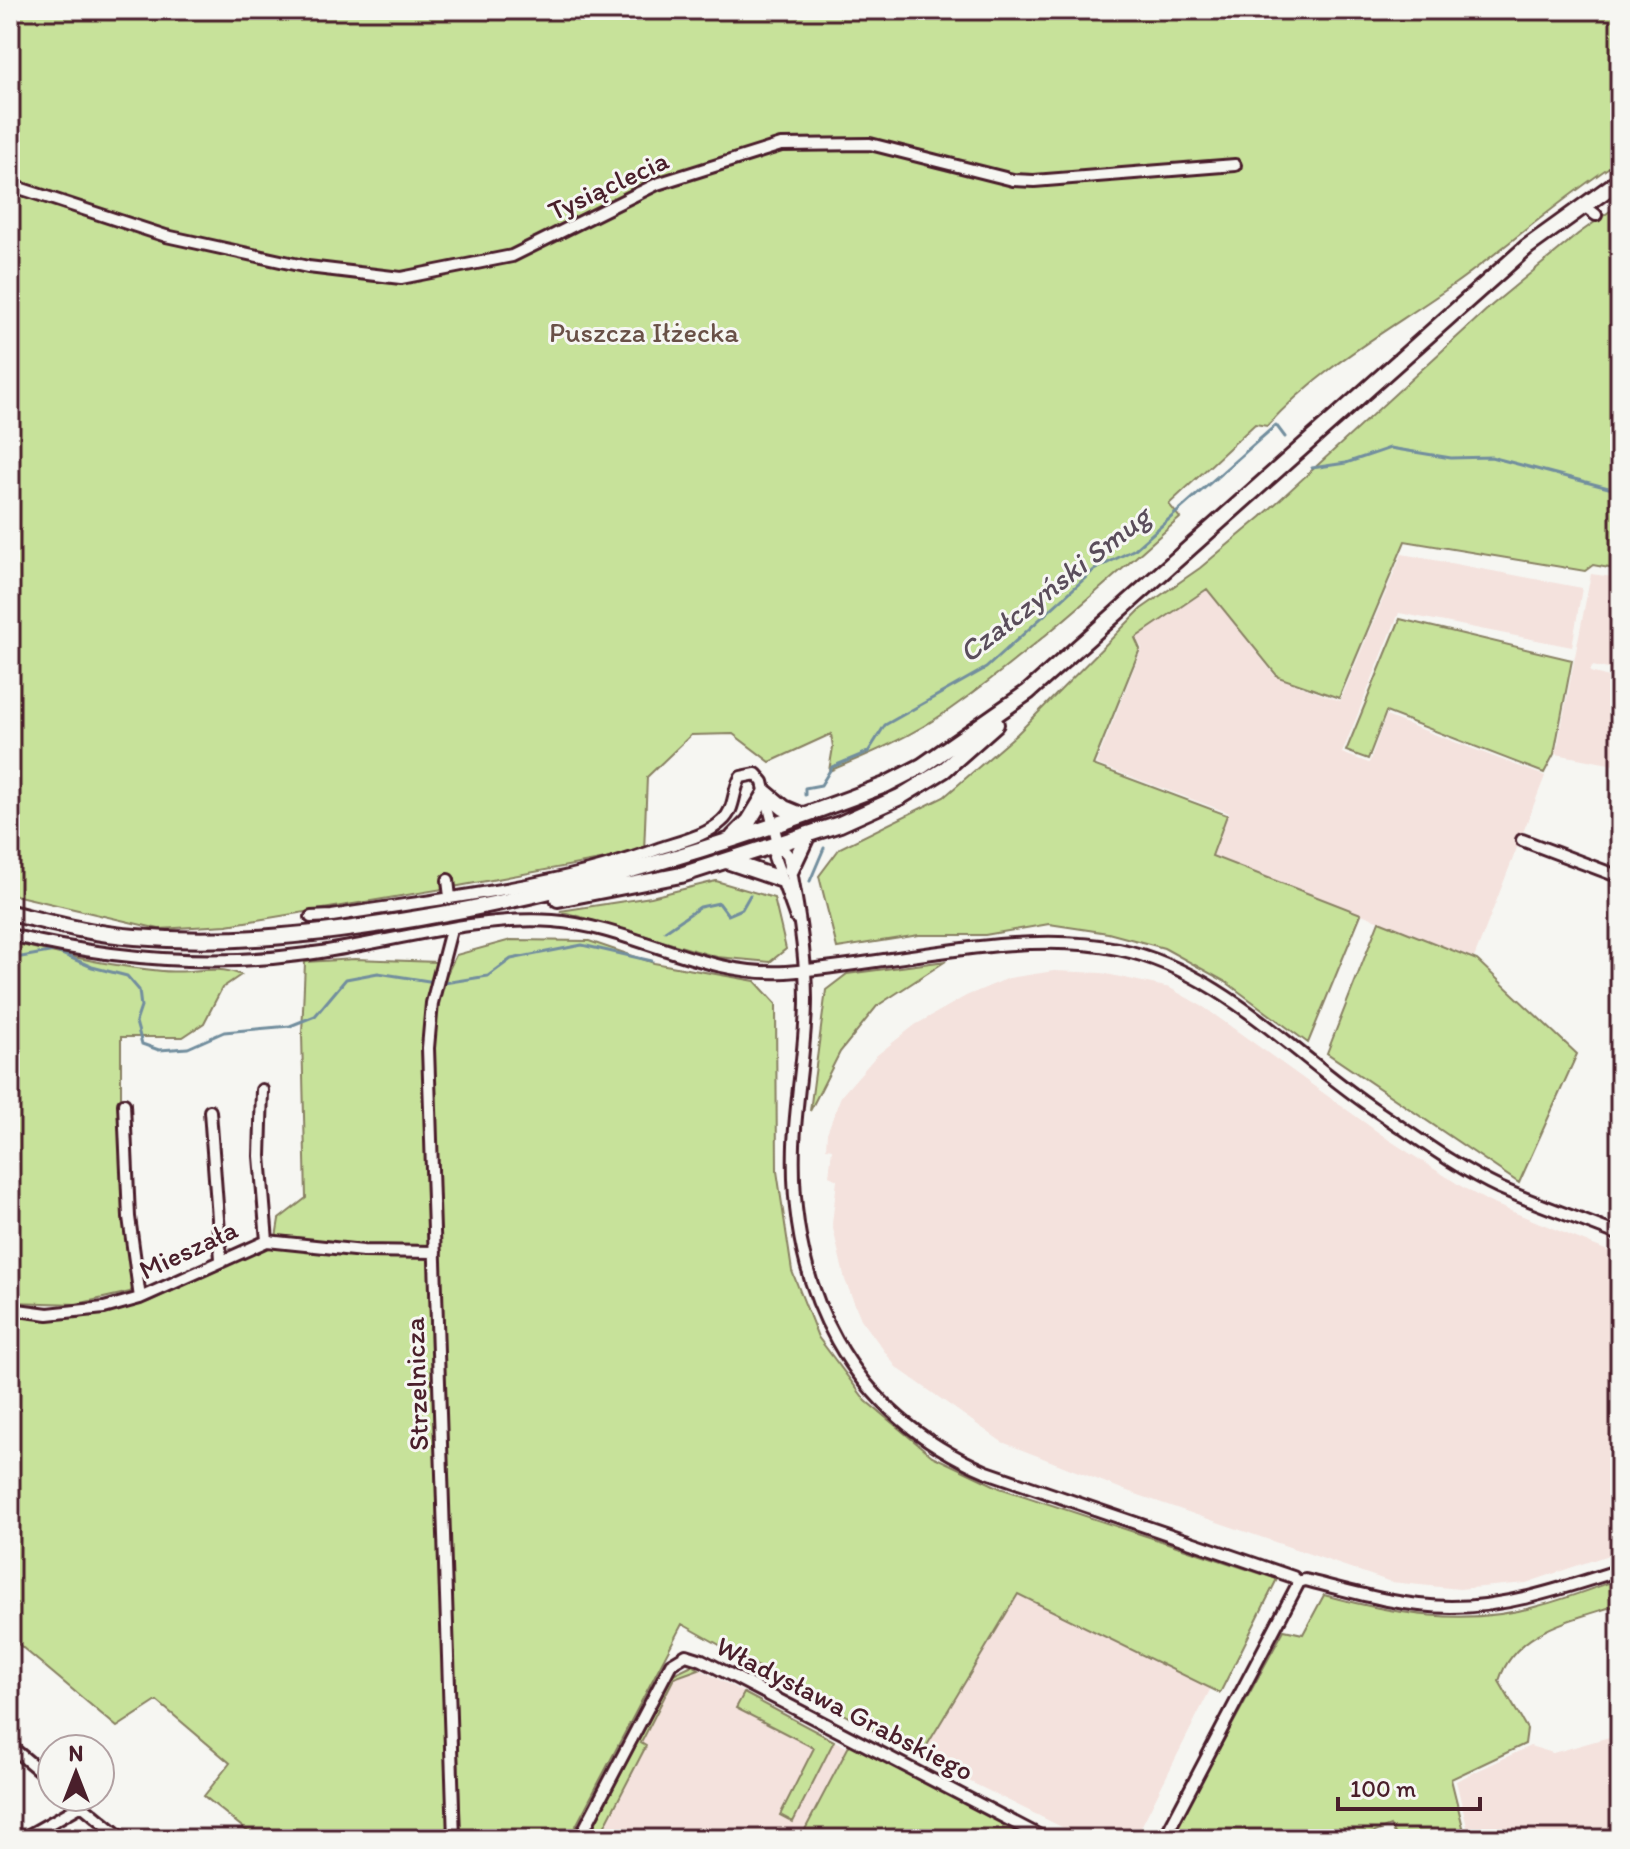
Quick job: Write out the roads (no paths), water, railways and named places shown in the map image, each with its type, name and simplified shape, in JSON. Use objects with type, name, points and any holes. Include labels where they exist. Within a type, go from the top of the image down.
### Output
[{"type":"main road","points":[[10,913],[90,932],[134,937],[258,940],[333,933],[494,905],[623,888],[727,861],[871,811],[944,770],[1021,697],[1558,217],[1583,205],[1620,180]]},
{"type":"main road","points":[[494,905],[634,872],[885,785],[922,766],[1021,697]]},
{"type":"main road","points":[[727,842],[749,821],[766,793],[784,808],[801,815]]},
{"type":"main road","points":[[727,861],[786,875],[808,834]]},
{"type":"street","name":"Tysiąclecia","points":[[10,185],[166,236],[308,267],[401,278],[512,256],[657,184],[781,145],[870,144],[1013,180],[1034,181],[1235,165]]},
{"type":"street","points":[[1583,205],[1596,215]]},
{"type":"street","points":[[311,917],[450,897],[602,868],[695,837],[726,818],[735,801],[738,783],[748,774],[761,777],[778,844],[788,855],[786,875],[799,924],[805,970],[804,1035],[794,1154],[801,1232],[811,1288],[827,1326],[852,1366],[902,1421],[939,1448],[973,1466],[1293,1577],[1299,1582]]},
{"type":"street","points":[[1522,840],[1620,877]]},
{"type":"street","points":[[448,880],[450,897]]},
{"type":"street","points":[[10,935],[99,954],[204,962],[306,955],[451,930],[526,920],[553,921],[597,927],[728,968],[758,972],[805,970],[1040,943],[1101,946],[1148,957],[1214,986],[1374,1108],[1470,1171],[1501,1188],[1620,1235]]},
{"type":"street","name":"Strzelnicza","points":[[451,930],[432,1003],[428,1034],[454,1839]]},
{"type":"street","points":[[262,1090],[260,1156],[267,1241]]},
{"type":"street","points":[[124,1104],[129,1217],[140,1298]]},
{"type":"street","points":[[210,1111],[221,1259]]},
{"type":"street","name":"Mieszała","points":[[10,1309],[67,1313],[104,1308],[140,1298],[221,1259],[267,1241],[363,1251],[435,1252]]},
{"type":"street","points":[[1164,1839],[1299,1582],[1305,1580],[1406,1603],[1462,1606],[1518,1599],[1620,1570]]},
{"type":"street","name":"Władysława Grabskiego","points":[[579,1839],[671,1664],[686,1655],[702,1660],[1046,1839]]},
{"type":"street","points":[[13,1752],[36,1769]]},
{"type":"street","points":[[22,1839],[68,1813]]},
{"type":"street","points":[[92,1813],[123,1839]]},
{"type":"waterway","name":"Czałczyński Smug","points":[[805,795],[805,788],[821,785],[832,767],[868,752],[885,725],[986,668],[1094,570],[1135,549],[1276,425],[1285,437]]},
{"type":"waterway","name":"Czałczyński Smug","points":[[1312,468],[1346,463],[1390,448],[1451,458],[1491,457],[1620,491]]},
{"type":"waterway","name":"Czałczyński Smug","points":[[810,881],[824,848]]},
{"type":"waterway","name":"Czałczyński Smug","points":[[665,931],[700,907],[719,903],[728,915],[742,909],[750,895]]},
{"type":"waterway","name":"Czałczyński Smug","points":[[444,983],[488,976],[511,959],[582,945],[652,961]]},
{"type":"waterway","name":"Czałczyński Smug","points":[[10,959],[55,951],[92,967],[127,976],[139,990],[141,1007],[136,1022],[142,1044],[159,1050],[188,1048],[224,1032],[290,1026],[315,1016],[346,979],[378,973],[435,982]]},
{"type":"park label","name":"Puszcza Iłżecka","points":[[644,332]]}]
